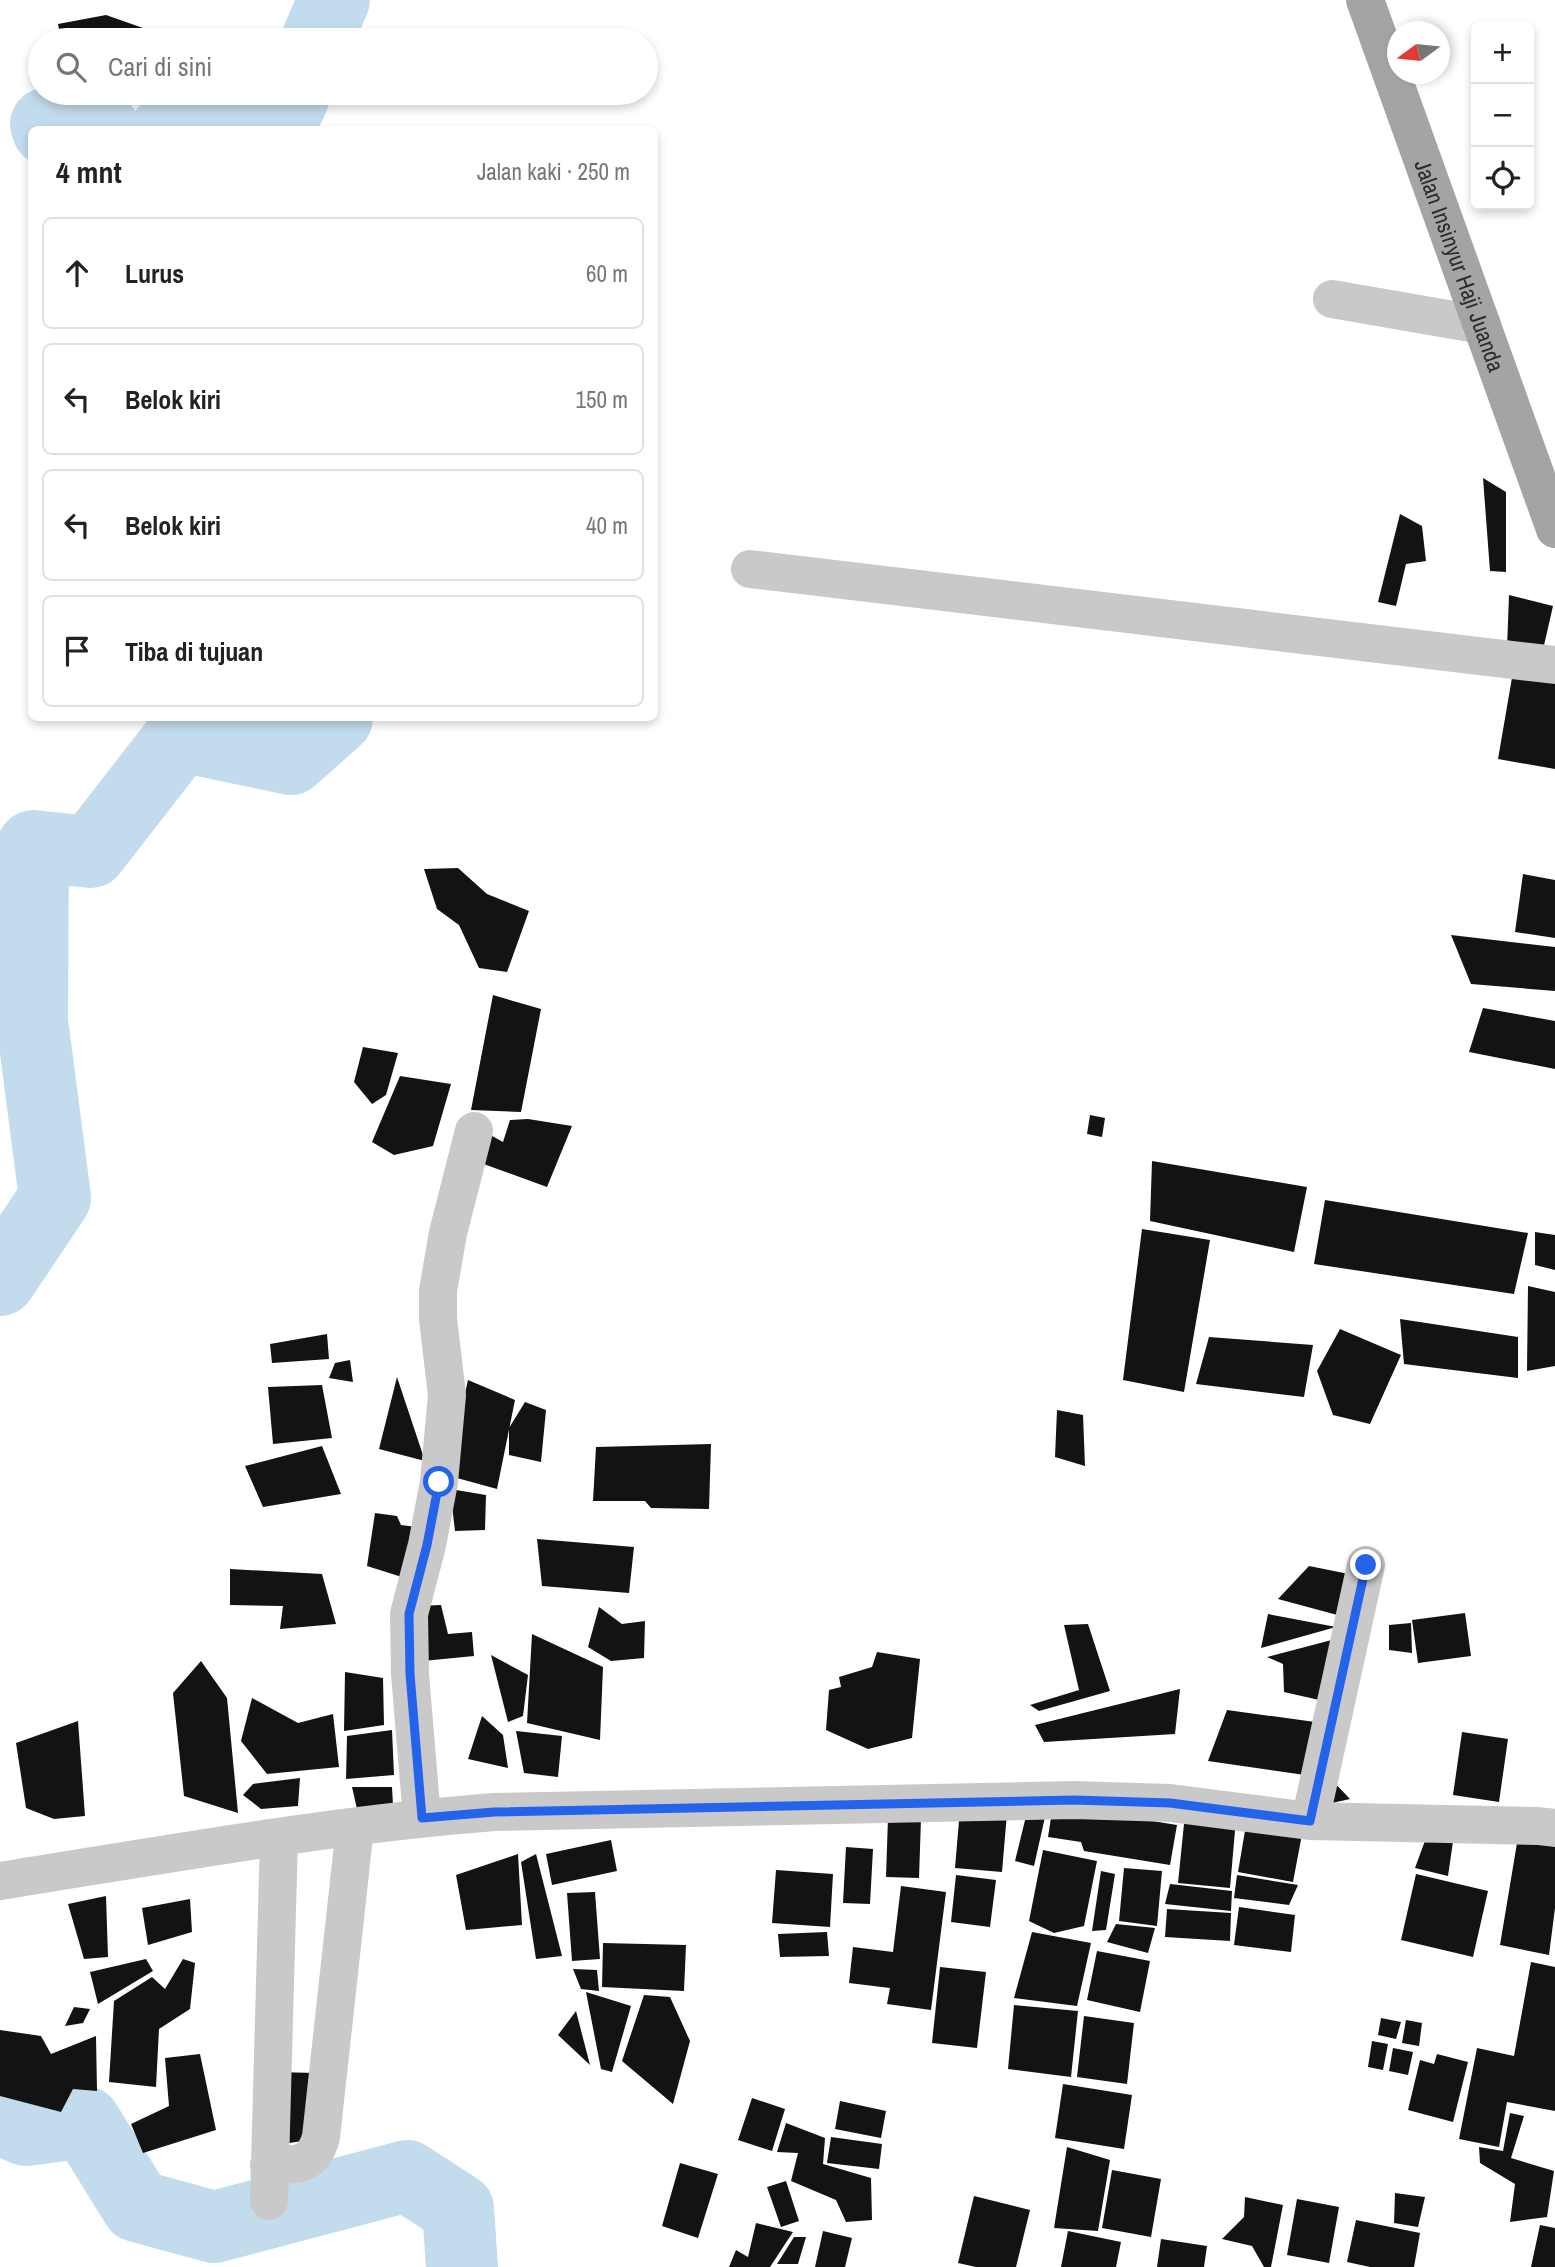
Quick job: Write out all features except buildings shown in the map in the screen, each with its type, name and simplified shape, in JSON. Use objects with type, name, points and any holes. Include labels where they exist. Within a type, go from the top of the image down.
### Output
[{"type":"main road","name":"Jalan Insinyur Haji Juanda","points":[[1365,0],[1555,529]]},
{"type":"street","points":[[1332,299],[1482,324]]},
{"type":"street","points":[[750,569],[1555,665]]},
{"type":"street","points":[[422,1818],[410,1674],[409,1614],[427,1545],[439,1482],[446,1408],[446,1374],[438,1318],[438,1291],[474,1131]]},
{"type":"street","points":[[1310,1821],[1366,1565]]},
{"type":"street","points":[[0,1881],[355,1827],[494,1812],[1074,1800],[1170,1803],[1310,1821],[1555,1828]]},
{"type":"street","points":[[279,1838],[269,2183],[312,2157],[321,2137],[355,1827]]},
{"type":"waterway","points":[[322,28],[334,0]]},
{"type":"waterway","points":[[186,126],[290,105]]},
{"type":"waterway","points":[[47,126],[46,124],[66,126]]},
{"type":"waterway","points":[[0,1280],[55,1198],[32,1021],[33,846],[91,852],[181,736],[291,759],[334,721]]},
{"type":"waterway","points":[[0,2119],[26,2130],[85,2122],[137,2206],[214,2227],[407,2176],[458,2209],[462,2267]]},
{"type":"route","points":[[439,1482],[427,1545],[409,1614],[410,1674],[422,1818],[494,1812],[1074,1800],[1170,1803],[1310,1821],[1366,1565]]}]
